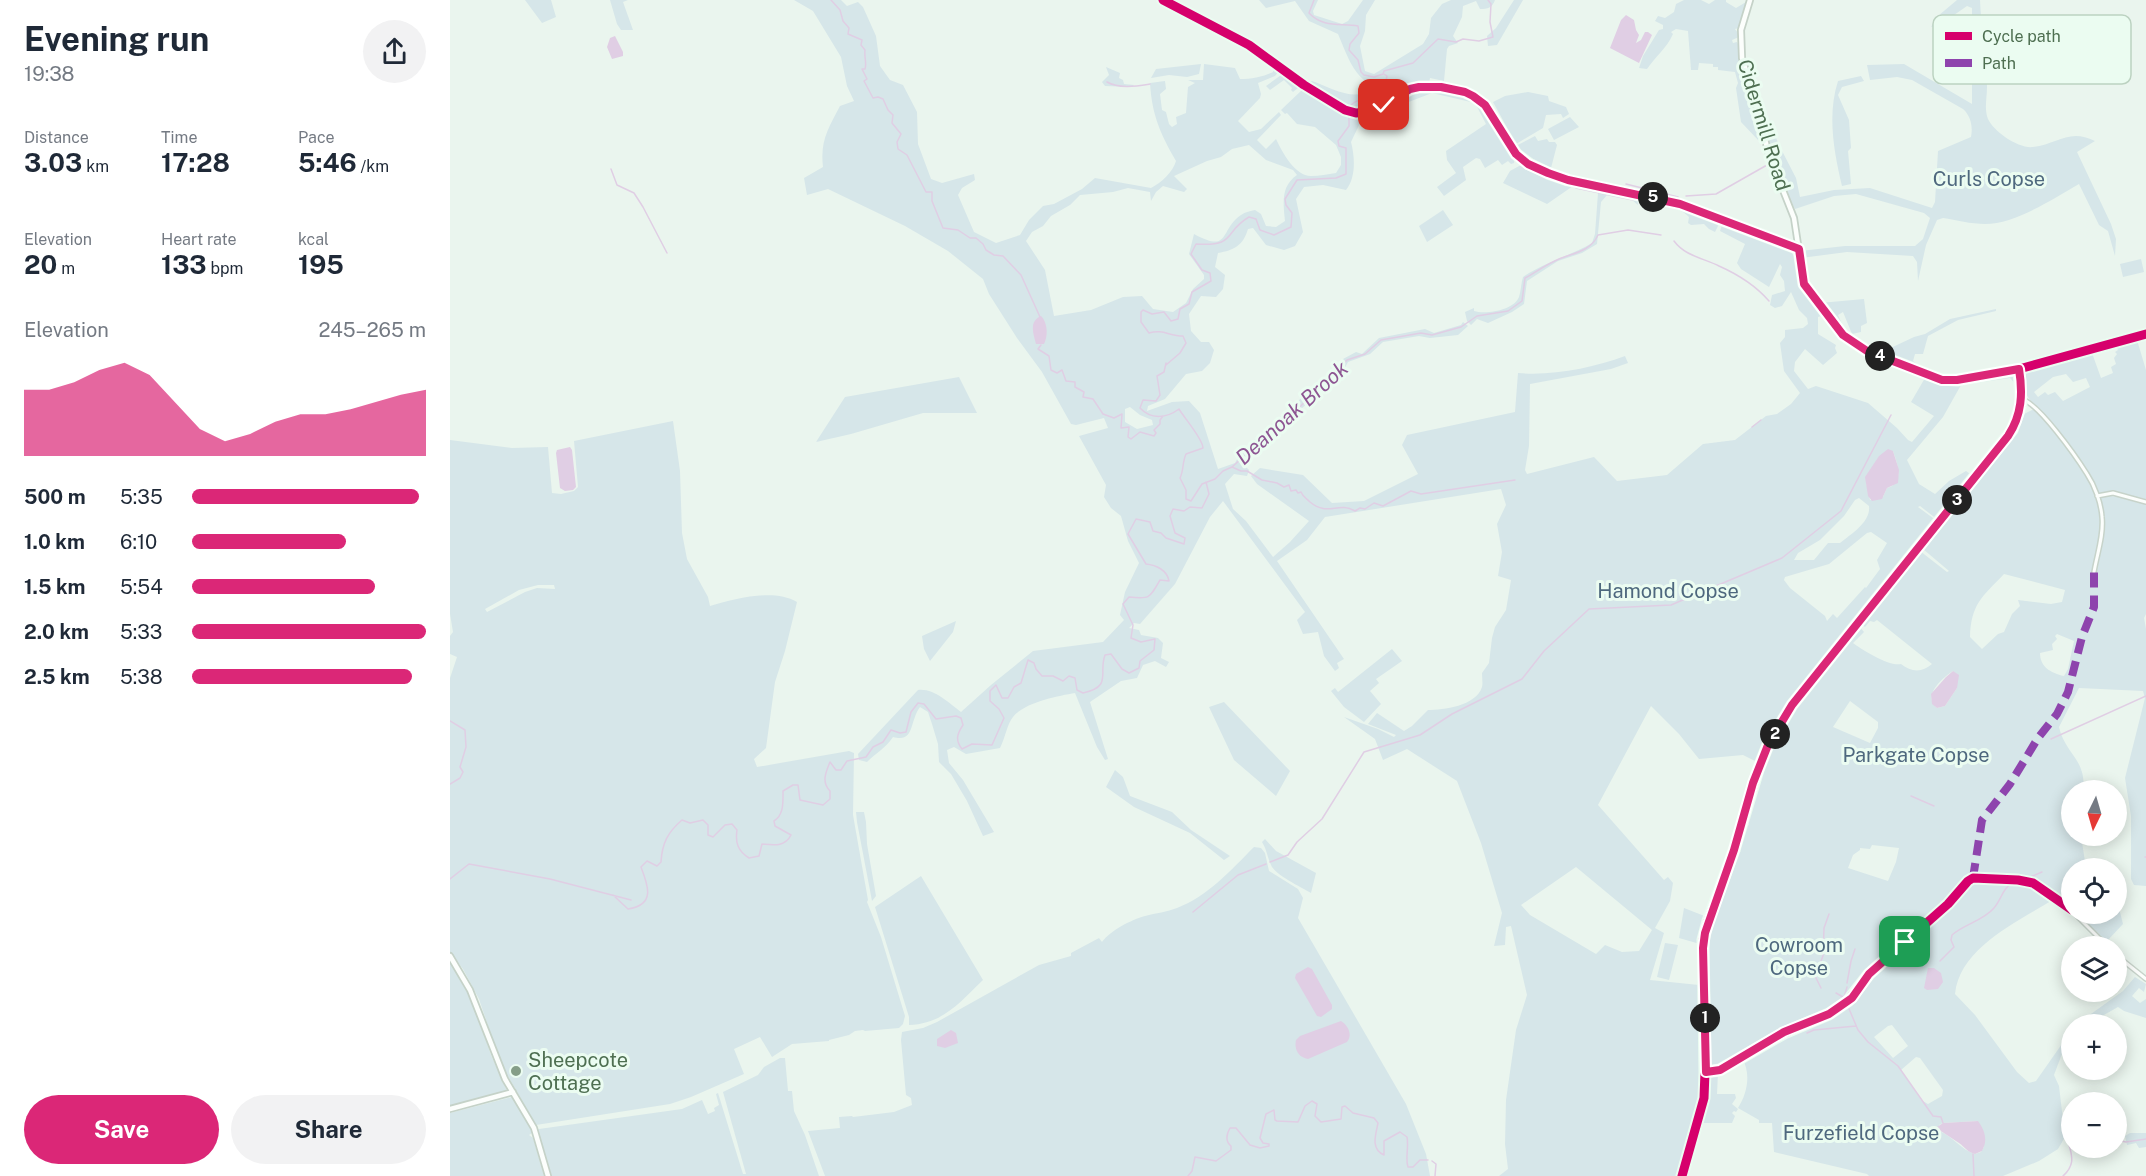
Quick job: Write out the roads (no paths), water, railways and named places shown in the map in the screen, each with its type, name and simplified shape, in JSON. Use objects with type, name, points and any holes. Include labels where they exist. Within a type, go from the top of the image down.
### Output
[{"type":"street","points":[[1163,0],[1248,45],[1304,85],[1345,110],[1362,113],[1377,110],[1410,89],[1419,87],[1441,87],[1465,92],[1485,105],[1516,154],[1542,171],[1568,180],[1680,204],[1799,249]]},
{"type":"street","name":"Cidermill Road","points":[[1749,0],[1741,30],[1742,58],[1769,155],[1794,218],[1802,276],[1808,291],[1843,335],[1859,347],[1942,380],[1957,380],[2019,369],[2146,334]]},
{"type":"street","points":[[1682,1176],[1704,1098],[1706,1072],[1703,948],[1705,933],[1734,850],[1753,783],[1768,745],[1792,705],[2008,436],[2017,421],[2021,399],[2019,369]]},
{"type":"street","points":[[2021,399],[2030,403],[2060,435],[2087,474],[2097,496],[2103,523],[2094,572]]},
{"type":"street","points":[[2097,496],[2114,493],[2146,502]]},
{"type":"street","points":[[1706,1072],[1720,1070],[1784,1032],[1829,1014],[1847,1002],[1869,974],[1935,916],[1972,878],[2033,882],[2061,902]]},
{"type":"street","points":[[2085,924],[2097,936]]},
{"type":"street","points":[[450,956],[470,990],[500,1067],[534,1128],[548,1176]]},
{"type":"street","points":[[2127,964],[2146,980]]},
{"type":"street","points":[[450,1109],[513,1092]]},
{"type":"waterway","points":[[831,0],[840,10],[843,21],[849,28],[848,34],[862,40],[861,45],[865,50],[866,64],[865,69],[862,69],[867,79],[864,81],[873,98],[883,99],[893,115],[892,123],[901,134],[897,142],[898,149],[907,155],[926,192],[932,192],[932,201],[943,228],[958,230],[970,238],[976,238],[986,250],[994,255],[1003,256],[1021,275],[1040,317]]},
{"type":"waterway","points":[[1314,0],[1309,13],[1314,18],[1326,23],[1358,26],[1359,33],[1350,44],[1349,50],[1358,60],[1361,72],[1374,77],[1383,74],[1384,71],[1413,63],[1438,39],[1456,42],[1463,39],[1479,41],[1493,37],[1490,22],[1491,4],[1488,0]]},
{"type":"waterway","points":[[1230,30],[1254,44],[1304,80]]},
{"type":"waterway","points":[[1350,106],[1378,92],[1386,79],[1387,76],[1384,74]]},
{"type":"waterway","points":[[1107,82],[1122,86],[1150,84]]},
{"type":"waterway","points":[[1308,82],[1348,107]]},
{"type":"waterway","name":"Deanoak Brook","points":[[1349,107],[1349,126],[1338,141],[1339,146],[1346,148],[1346,174],[1336,178],[1297,180],[1285,199],[1292,213],[1291,227],[1274,235],[1260,230],[1256,219],[1249,217],[1224,241],[1196,244],[1191,254],[1202,270],[1210,273],[1211,281],[1192,292],[1189,304],[1180,309],[1178,319],[1171,321],[1164,312],[1152,314],[1143,310],[1141,312],[1141,322],[1149,333],[1183,336],[1186,343],[1180,353],[1166,365],[1166,363],[1164,372],[1157,376],[1160,395],[1156,401],[1143,400],[1140,408],[1154,416],[1169,414],[1179,409],[1200,440],[1203,448],[1186,454],[1184,460],[1180,478],[1186,490],[1186,499],[1191,501],[1202,484],[1215,479],[1223,471],[1232,467],[1323,386],[1347,360],[1365,354],[1381,340],[1421,333],[1432,335],[1461,327],[1477,316],[1508,311],[1522,301],[1525,278],[1555,261],[1587,248],[1598,235],[1628,230],[1661,235]]},
{"type":"waterway","points":[[1686,196],[1716,194],[1767,165]]},
{"type":"waterway","points":[[611,169],[617,185],[634,193],[667,253]]},
{"type":"waterway","points":[[1626,184],[1678,197]]},
{"type":"waterway","points":[[1576,188],[1633,200]]},
{"type":"waterway","points":[[1674,241],[1689,253],[1739,277],[1769,301]]},
{"type":"waterway","points":[[1041,345],[1038,349],[1049,356],[1051,370],[1057,373],[1062,370],[1066,381],[1075,382],[1075,387],[1084,392],[1083,397],[1093,399],[1103,414],[1114,418],[1122,414],[1121,428],[1129,427],[1128,437],[1131,439],[1140,432],[1154,436],[1156,433],[1154,430],[1160,424],[1163,416]]},
{"type":"waterway","points":[[1270,862],[1288,855],[1297,842],[1322,819],[1364,752],[1420,735],[1452,714],[1522,679],[1544,651],[1589,609],[1671,605],[1782,558],[1841,511],[1891,415]]},
{"type":"waterway","points":[[1752,427],[1761,420]]},
{"type":"waterway","points":[[1232,467],[1284,487],[1289,485],[1291,491],[1301,492],[1316,506],[1328,509],[1343,507],[1355,511],[1360,508],[1365,509],[1374,503],[1383,506],[1411,491],[1421,494],[1515,480]]},
{"type":"waterway","name":"Deanoak Brook","points":[[613,895],[628,909],[643,903],[648,893],[641,867],[647,861],[657,866],[661,862],[667,838],[682,820],[690,823],[703,820],[708,825],[708,835],[713,837],[725,825],[732,824],[737,830],[738,846],[749,858],[759,856],[762,844],[786,842],[791,835],[775,826],[774,821],[781,812],[783,791],[793,785],[798,785],[800,800],[823,805],[830,799],[830,791],[825,781],[830,762],[836,770],[841,770],[847,761],[866,757],[873,747],[883,742],[891,730],[906,732],[911,712],[918,703],[924,704],[936,719],[956,716],[961,718],[963,725],[958,734],[958,740],[962,749],[972,744],[992,745],[1004,718],[999,709],[990,701],[990,691],[996,685],[1002,698],[1008,698],[1014,687],[1021,683],[1028,660],[1034,663],[1042,676],[1053,676],[1063,681],[1069,676],[1075,678],[1077,690],[1083,693],[1098,687],[1101,683],[1105,655],[1111,654],[1122,669],[1129,673],[1139,668],[1140,661],[1154,650],[1155,639],[1141,642],[1131,638],[1133,625],[1123,604],[1129,597],[1145,598],[1160,580],[1169,581],[1160,569],[1146,564],[1128,534],[1136,519],[1150,522],[1153,531],[1184,544],[1185,538],[1175,533],[1170,516],[1173,509],[1184,511],[1190,507],[1202,508],[1209,494],[1206,482]]},
{"type":"waterway","points":[[2051,739],[2146,696]]},
{"type":"waterway","name":"Deanoak Brook","points":[[450,721],[465,730],[466,747],[460,767],[463,772],[460,778],[450,784]]},
{"type":"waterway","points":[[1911,796],[1934,806]]},
{"type":"waterway","name":"Deanoak Brook","points":[[450,879],[469,864],[550,879],[631,900]]},
{"type":"waterway","points":[[1193,912],[1238,875],[1266,864]]},
{"type":"waterway","points":[[2028,878],[2042,872]]},
{"type":"waterway","points":[[1940,961],[1954,947],[1951,940],[1952,935],[1990,912],[1997,905],[2007,887],[2014,882]]},
{"type":"waterway","points":[[1821,988],[1815,976],[1823,956],[1824,928],[1829,914]]},
{"type":"waterway","points":[[1847,983],[1855,949]]},
{"type":"waterway","points":[[1847,987],[1844,997],[1858,1030],[1868,1042],[1898,1066],[1933,1116],[1941,1117],[1943,1123]]},
{"type":"waterway","points":[[1836,993],[1843,997]]},
{"type":"waterway","points":[[1807,1033],[1814,1030],[1856,1026]]},
{"type":"waterway","points":[[1188,1176],[1192,1171],[1195,1157],[1216,1161],[1231,1150],[1227,1138],[1230,1128],[1236,1128],[1250,1145],[1260,1148],[1269,1146],[1260,1138],[1266,1114],[1274,1110],[1275,1120],[1298,1122],[1305,1106],[1312,1101],[1317,1104],[1315,1116],[1321,1122],[1341,1119],[1342,1107],[1345,1106],[1353,1113],[1374,1118],[1378,1123],[1375,1145],[1384,1155],[1384,1141],[1400,1132],[1407,1137],[1408,1167],[1413,1167],[1420,1160],[1428,1160]]},
{"type":"waterway","points":[[2127,1142],[2146,1139]]},
{"type":"waterway","points":[[1973,1154],[1974,1176]]},
{"type":"waterway","points":[[2063,1176],[2071,1165],[2072,1158]]},
{"type":"waterway","points":[[1432,1161],[1436,1164],[1435,1176]]},
{"type":"place","name":"Sheepcote Cottage","points":[[516,1071]]},
{"type":"park label","name":"Curls Copse","points":[[1989,179]]},
{"type":"park label","name":"Hamond Copse","points":[[1668,591]]},
{"type":"park label","name":"Parkgate Copse","points":[[1916,755]]},
{"type":"park label","name":"Cowroom Copse","points":[[1799,956]]},
{"type":"park label","name":"Furzefield Copse","points":[[1861,1133]]}]
